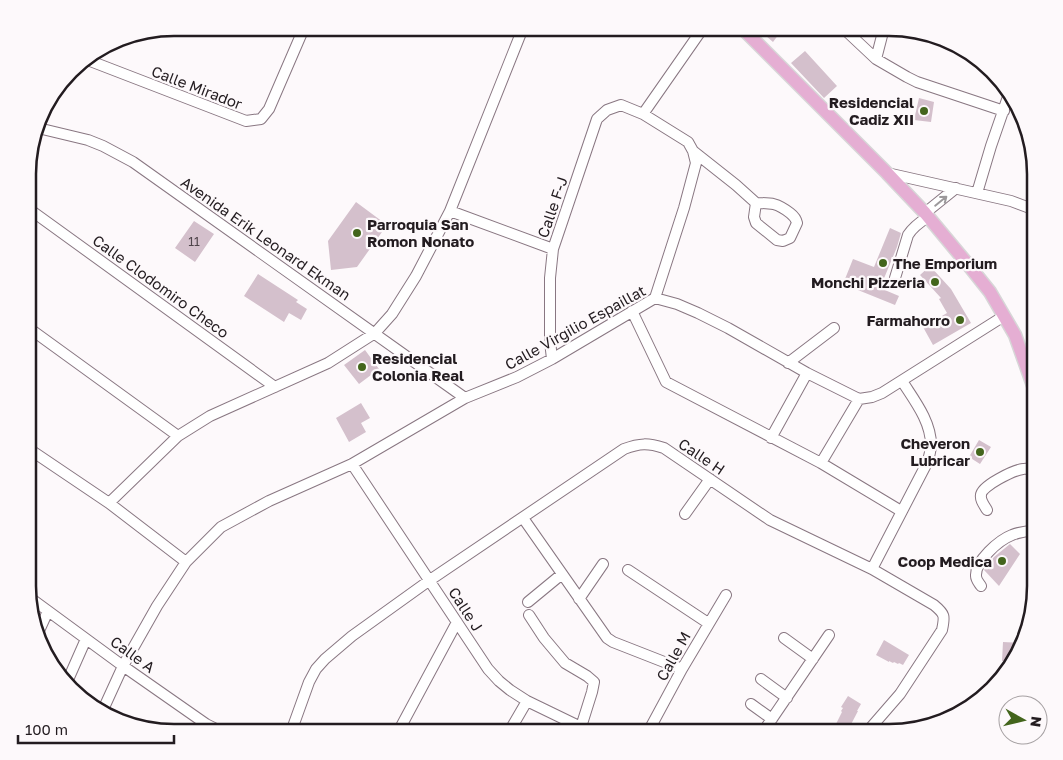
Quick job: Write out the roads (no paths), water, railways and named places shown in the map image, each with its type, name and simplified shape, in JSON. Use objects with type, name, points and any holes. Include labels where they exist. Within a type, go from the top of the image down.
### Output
[{"type":"main road","points":[[751,37],[927,215],[990,292],[1026,350]]},
{"type":"street","name":"Calle Mirador","points":[[94,62],[246,121],[261,119],[268,109],[300,36]]},
{"type":"street","points":[[109,503],[178,436],[210,416],[328,364],[375,333],[392,314],[416,276],[450,211],[520,36]]},
{"type":"street","points":[[655,298],[684,208],[696,163],[688,142],[643,114],[697,37]]},
{"type":"street","points":[[853,37],[876,58],[917,82],[1004,111]]},
{"type":"street","points":[[876,58],[882,37]]},
{"type":"street","points":[[978,193],[1006,101]]},
{"type":"street","name":"Calle F-J","points":[[552,359],[550,341],[550,278],[553,249],[597,119],[607,110],[621,105],[643,114]]},
{"type":"street","name":"Avenida Erik Leonard Ekman","points":[[44,129],[104,146],[133,162],[465,398]]},
{"type":"street","points":[[693,151],[756,203],[780,206],[796,218],[797,223],[790,238],[783,241],[776,240],[756,223],[754,217],[756,203]]},
{"type":"street","points":[[887,173],[978,193],[1026,207]]},
{"type":"street","points":[[895,278],[908,235],[916,225],[956,188]]},
{"type":"street","points":[[450,211],[553,249]]},
{"type":"street","name":"Calle Clodomiro Checo","points":[[36,214],[276,387]]},
{"type":"street","name":"Calle Virgilio Espaillat","points":[[105,705],[123,666],[157,606],[186,562],[221,527],[269,501],[352,464],[465,398],[517,377],[552,359],[655,298],[677,304],[698,313],[788,363],[859,399]]},
{"type":"street","points":[[632,311],[666,382],[821,463],[901,511]]},
{"type":"street","points":[[821,463],[859,399],[882,393],[1004,316]]},
{"type":"street","points":[[788,363],[834,328]]},
{"type":"street","points":[[36,333],[178,436]]},
{"type":"street","points":[[771,438],[807,373]]},
{"type":"street","points":[[872,569],[928,461],[931,446],[925,419],[902,381]]},
{"type":"street","name":"Calle H","points":[[294,723],[309,682],[316,669],[352,636],[430,580],[624,449],[636,444],[652,444],[664,448],[770,520],[872,569],[934,605],[944,614],[942,630],[906,686],[874,724]]},
{"type":"street","points":[[37,454],[109,503],[186,562]]},
{"type":"street","name":"Calle J","points":[[352,464],[488,669],[498,681],[528,701],[572,724]]},
{"type":"street","points":[[987,510],[980,498],[981,492],[1008,474],[1026,468]]},
{"type":"street","points":[[686,514],[710,479]]},
{"type":"street","points":[[523,518],[607,638],[612,642],[682,669]]},
{"type":"street","points":[[981,586],[977,581],[977,567],[988,552],[1003,539],[1013,534],[1026,532]]},
{"type":"street","points":[[579,599],[604,564]]},
{"type":"street","points":[[628,570],[708,623]]},
{"type":"street","points":[[528,602],[562,574]]},
{"type":"street","name":"Calle M","points":[[652,724],[708,623],[726,595]]},
{"type":"street","name":"Calle A","points":[[38,604],[205,723]]},
{"type":"street","points":[[42,624],[48,611]]},
{"type":"street","points":[[529,615],[564,663],[594,682],[582,724]]},
{"type":"street","points":[[403,723],[457,622]]},
{"type":"street","points":[[769,724],[829,636]]},
{"type":"street","points":[[69,676],[86,638]]},
{"type":"street","points":[[784,638],[813,659]]},
{"type":"street","points":[[761,679],[787,698]]},
{"type":"street","points":[[514,723],[528,701]]},
{"type":"street","points":[[751,704],[772,719]]},
{"type":"place","name":"Residencial Cadiz XII","points":[[924,111]]},
{"type":"place","name":"Parroquia San Romon Nonato","points":[[357,233]]},
{"type":"place","name":"The Emporium","points":[[883,263]]},
{"type":"place","name":"Monchi Pizzeria","points":[[935,282]]},
{"type":"place","name":"Farmahorro","points":[[960,320]]},
{"type":"place","name":"Residencial Colonia Real","points":[[362,367]]},
{"type":"place","name":"Cheveron Lubricar","points":[[980,452]]},
{"type":"place","name":"Coop Medica","points":[[1002,561]]}]
